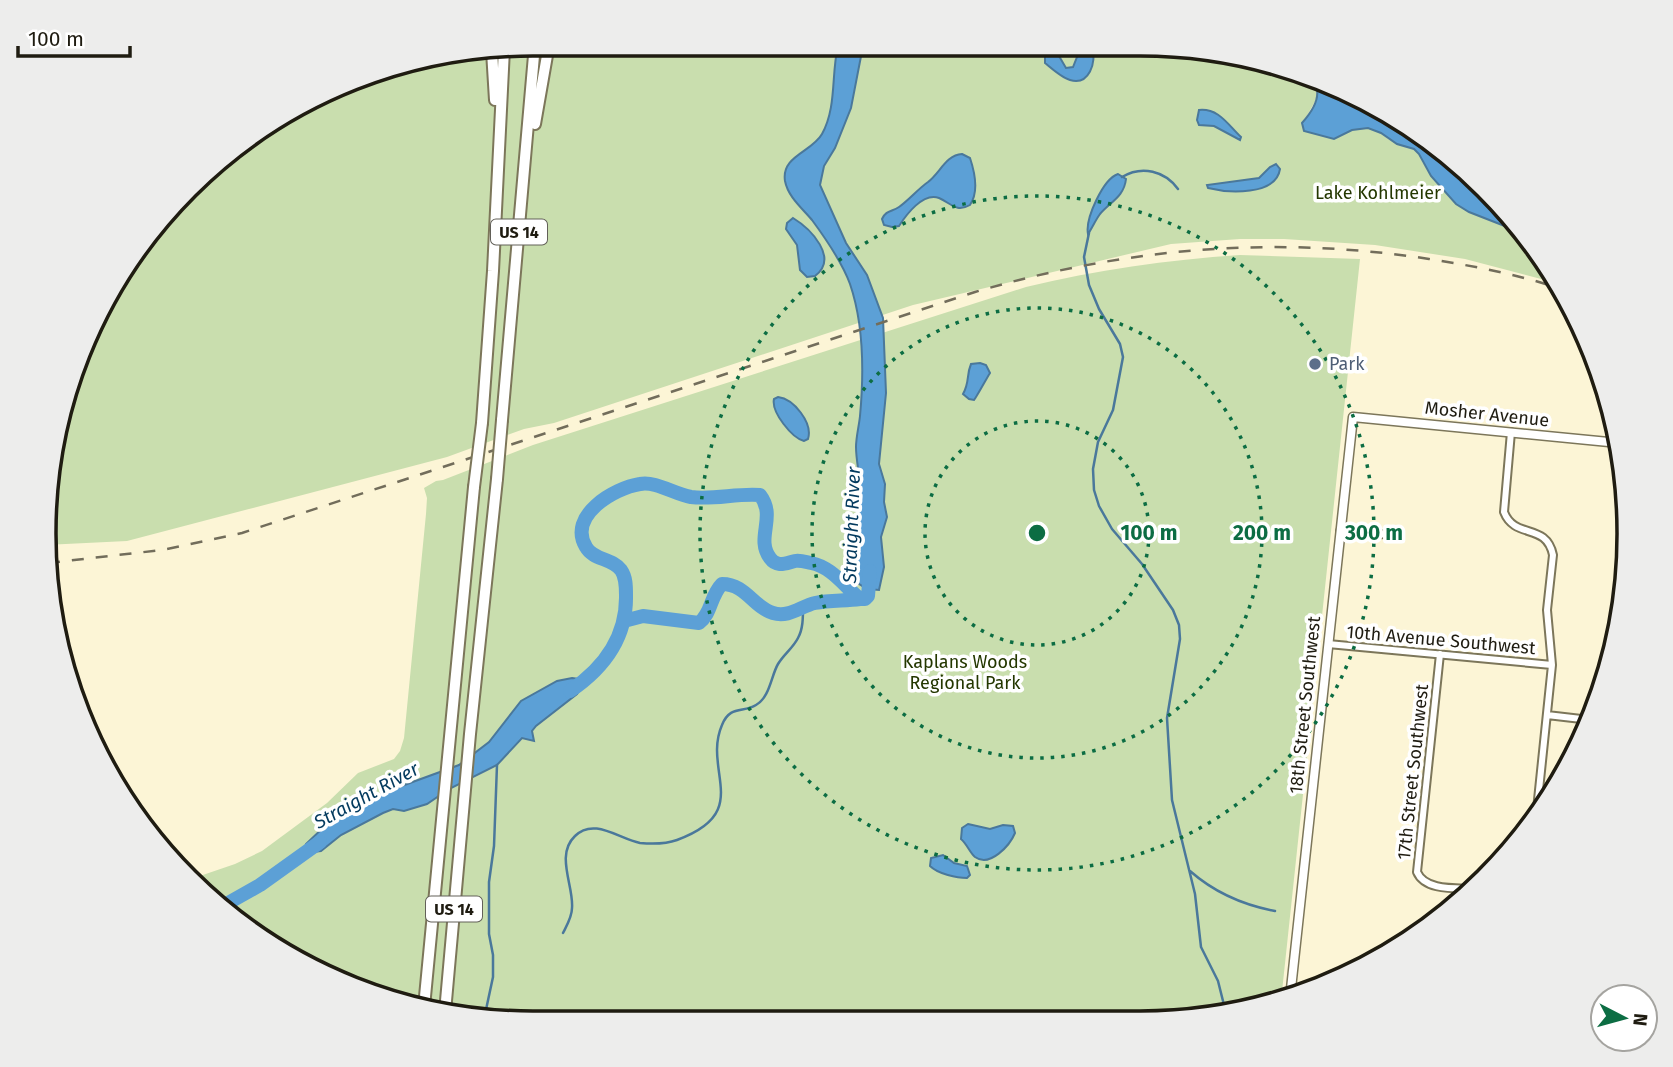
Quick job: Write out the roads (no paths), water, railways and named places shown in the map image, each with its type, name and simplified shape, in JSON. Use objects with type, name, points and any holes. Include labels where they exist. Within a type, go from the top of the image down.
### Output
[{"type":"highway","name":"US 14","points":[[446,1003],[535,56]]},
{"type":"highway","points":[[523,189],[547,56]]},
{"type":"highway","name":"US 14","points":[[425,998],[441,810],[482,423],[494,271],[504,57]]},
{"type":"highway","points":[[492,58],[496,192]]},
{"type":"street","name":"Mosher Avenue","points":[[1353,417],[1608,442]]},
{"type":"street","name":"18th Street Southwest","points":[[1291,987],[1353,417]]},
{"type":"street","points":[[1511,432],[1504,512],[1515,527],[1538,533],[1548,542],[1553,555],[1547,610],[1552,665],[1538,797]]},
{"type":"street","points":[[1340,531],[1393,536]]},
{"type":"street","name":"10th Avenue Southwest","points":[[1328,643],[1552,665]]},
{"type":"street","name":"17th Street Southwest","points":[[1440,654],[1417,872],[1422,881],[1430,885],[1460,888]]},
{"type":"street","points":[[1547,715],[1580,719]]},
{"type":"water","points":[[837,56],[861,56],[851,108],[835,148],[824,166],[820,185],[846,243],[867,275],[883,318],[886,393],[879,464],[885,484],[887,517],[881,537],[884,567],[879,590],[867,589],[848,577],[857,558],[860,537],[856,495],[856,447],[862,366],[855,300],[838,259],[812,220],[792,197],[785,181],[785,173],[792,160],[817,140],[827,124]]},
{"type":"water","points":[[1045,56],[1059,56],[1066,68],[1073,67],[1077,56],[1093,56],[1090,72],[1077,81],[1057,73],[1045,63]]},
{"type":"water","points":[[1317,90],[1351,105],[1405,136],[1454,174],[1504,226],[1456,204],[1431,176],[1414,149],[1397,144],[1381,133],[1368,128],[1352,130],[1334,139],[1304,131],[1302,123],[1311,112]]},
{"type":"water","points":[[1199,110],[1218,114],[1241,137],[1240,140],[1214,126],[1199,125]]},
{"type":"water","points":[[962,154],[970,158],[975,176],[973,200],[970,205],[957,208],[939,198],[927,198],[906,216],[899,226],[884,225],[882,219],[885,214],[899,207],[952,158]]},
{"type":"water","points":[[1276,164],[1280,169],[1277,178],[1261,188],[1227,191],[1208,188],[1207,185],[1259,178]]},
{"type":"water","points":[[1118,174],[1126,179],[1125,185],[1116,199],[1100,214],[1088,234],[1089,219],[1096,200],[1112,177]]},
{"type":"water","points":[[793,218],[820,244],[824,261],[822,269],[815,276],[807,277],[800,270],[797,245],[786,229],[787,223]]},
{"type":"water","points":[[971,364],[986,365],[990,373],[974,400],[969,399],[963,394]]},
{"type":"water","points":[[778,397],[790,402],[801,413],[808,426],[808,439],[799,439],[783,424],[774,404],[774,399]]},
{"type":"water","points":[[572,678],[586,680],[577,694],[536,726],[532,731],[534,741],[522,738],[497,765],[449,789],[427,804],[404,811],[393,809],[341,835],[321,851],[303,853],[306,844],[328,823],[354,806],[459,765],[489,742],[521,701],[557,681]]},
{"type":"water","points":[[968,824],[990,829],[1003,825],[1013,826],[1015,833],[999,854],[981,860],[973,855],[961,839],[962,828]]},
{"type":"water","points":[[943,855],[954,863],[967,866],[970,875],[967,878],[953,876],[930,866],[931,858]]},
{"type":"waterway","points":[[1122,177],[1137,171],[1153,172],[1167,178],[1178,189]]},
{"type":"waterway","points":[[1089,233],[1084,257],[1089,285],[1099,309],[1120,344],[1123,357],[1113,410],[1098,442],[1093,469],[1094,490],[1099,506],[1112,529],[1142,564],[1173,610],[1179,625],[1180,639],[1167,718],[1172,800],[1195,894],[1201,947],[1218,981],[1224,1004]]},
{"type":"waterway","name":"Straight River","points":[[570,691],[603,662],[618,638],[622,625],[626,595],[623,573],[613,563],[589,551],[582,536],[588,514],[596,505],[618,491],[646,484],[691,497],[760,495],[767,511],[764,543],[773,561],[782,564],[801,561],[825,568],[860,599],[868,596],[870,571]]},
{"type":"waterway","points":[[624,621],[643,616],[699,623],[722,584],[737,588],[766,610],[779,614],[790,613],[815,603],[860,599]]},
{"type":"waterway","points":[[563,933],[572,908],[566,852],[575,836],[582,831],[598,829],[640,843],[663,843],[677,840],[700,829],[714,817],[720,803],[717,742],[722,725],[733,712],[756,705],[764,697],[778,664],[800,635],[803,607]]},
{"type":"waterway","points":[[486,1008],[493,977],[489,934],[489,882],[494,846],[497,765]]},
{"type":"waterway","name":"Straight River","points":[[230,902],[260,885],[320,842]]},
{"type":"waterway","points":[[1190,871],[1209,886],[1230,897],[1275,911]]},
{"type":"railway","points":[[57,562],[162,550],[242,533],[975,292],[1087,265],[1200,250],[1314,248],[1446,262],[1514,275],[1547,285]]},
{"type":"place","name":"Park","points":[[1315,364]]},
{"type":"park label","name":"Lake Kohlmeier","points":[[1378,193]]},
{"type":"park label","name":"Kaplans Woods Regional Park","points":[[965,672]]}]
